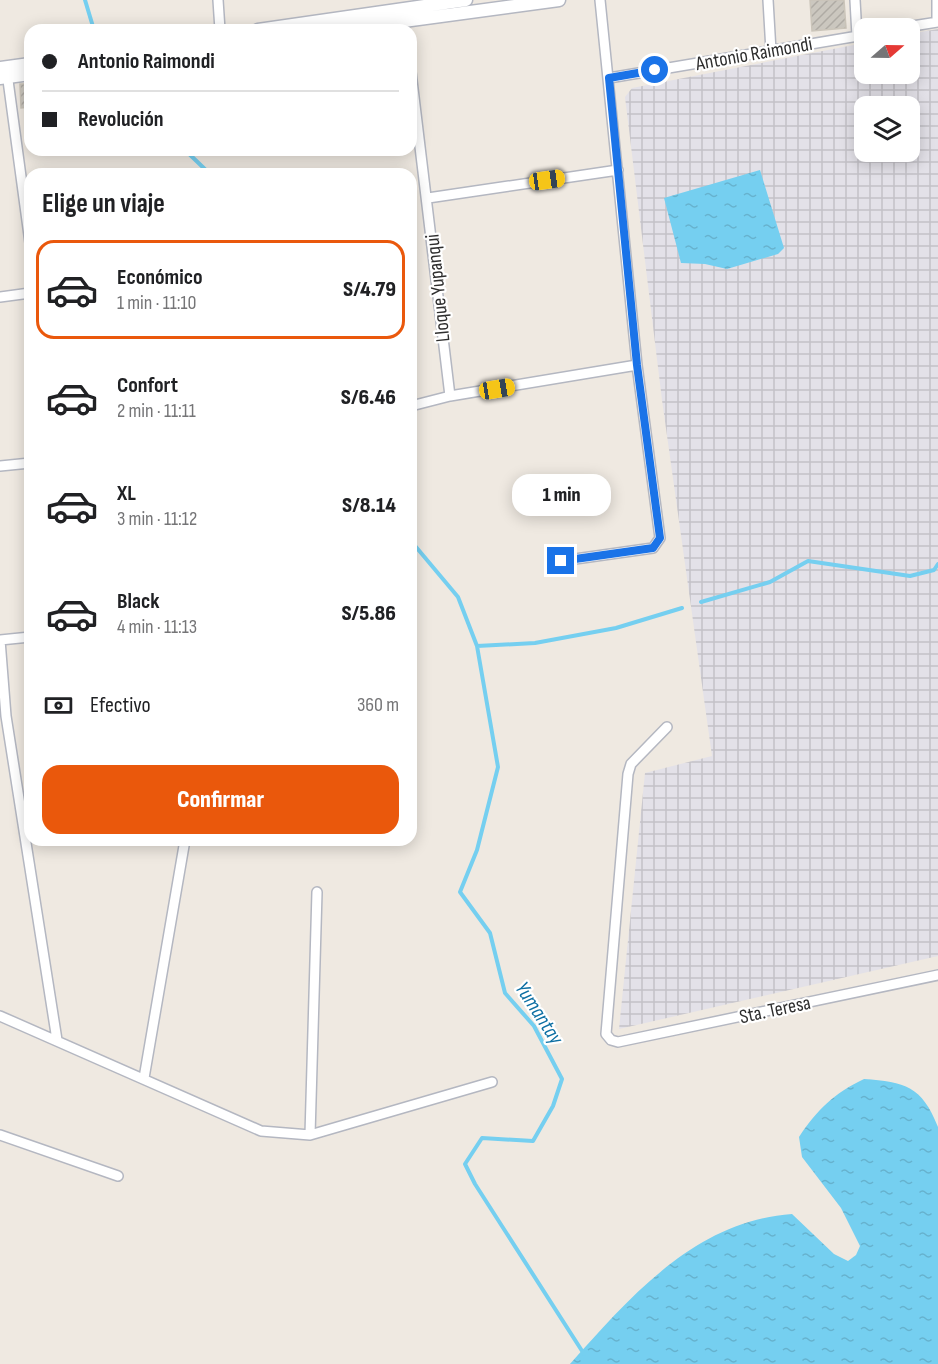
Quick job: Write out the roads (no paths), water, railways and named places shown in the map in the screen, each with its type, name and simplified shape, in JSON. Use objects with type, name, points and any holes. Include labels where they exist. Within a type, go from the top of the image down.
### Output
[{"type":"main road","points":[[363,24],[466,0]]},
{"type":"main road","points":[[316,24],[559,0]]},
{"type":"main road","points":[[3,72],[24,66]]},
{"type":"main road","points":[[3,72],[24,74]]},
{"type":"street","points":[[218,0],[220,24]]},
{"type":"street","points":[[561,561],[653,548],[658,544],[660,538],[637,365],[600,0]]},
{"type":"street","points":[[768,0],[771,51]]},
{"type":"street","points":[[855,0],[858,18]]},
{"type":"street","points":[[920,25],[938,22],[937,0]]},
{"type":"street","name":"Antonio Raimondi","points":[[609,78],[854,36]]},
{"type":"street","points":[[3,72],[24,205]]},
{"type":"street","name":"Lloque Yupanqui","points":[[417,116],[450,396]]},
{"type":"street","points":[[428,198],[618,170]]},
{"type":"street","points":[[0,297],[24,294]]},
{"type":"street","points":[[417,404],[450,396],[637,365]]},
{"type":"street","points":[[0,466],[24,464]]},
{"type":"street","points":[[24,638],[0,640],[6,716],[24,830]]},
{"type":"street","name":"Sta. Teresa","points":[[667,727],[631,764],[628,774],[606,1034],[611,1040],[618,1041],[938,975]]},
{"type":"street","points":[[26,846],[57,1040]]},
{"type":"street","points":[[144,1078],[184,846]]},
{"type":"street","points":[[310,1135],[317,892]]},
{"type":"street","points":[[0,1016],[261,1131],[310,1135],[399,1111],[492,1082]]},
{"type":"street","points":[[0,1135],[117,1176]]},
{"type":"water","points":[[760,170],[784,248],[778,254],[727,269],[705,264],[681,263],[664,198]]},
{"type":"water","points":[[864,1079],[891,1082],[910,1089],[925,1103],[938,1127],[938,1364],[570,1364],[616,1313],[667,1266],[695,1247],[725,1231],[757,1220],[792,1214],[834,1254],[848,1261],[856,1255],[860,1246],[841,1208],[802,1157],[799,1137],[827,1103]]},
{"type":"waterway","name":"Yumantay","points":[[85,0],[92,24]]},
{"type":"waterway","name":"Yumantay","points":[[191,156],[204,168]]},
{"type":"waterway","name":"Yumantay","points":[[417,548],[458,597],[477,646],[498,767],[477,850],[460,892],[490,933],[505,993],[534,1026],[562,1079],[553,1106],[533,1141],[482,1138],[465,1164],[475,1184],[584,1354]]},
{"type":"waterway","points":[[701,602],[770,582],[808,561],[910,576],[934,570],[938,564]]},
{"type":"waterway","points":[[477,646],[535,643],[616,628],[682,608]]}]
